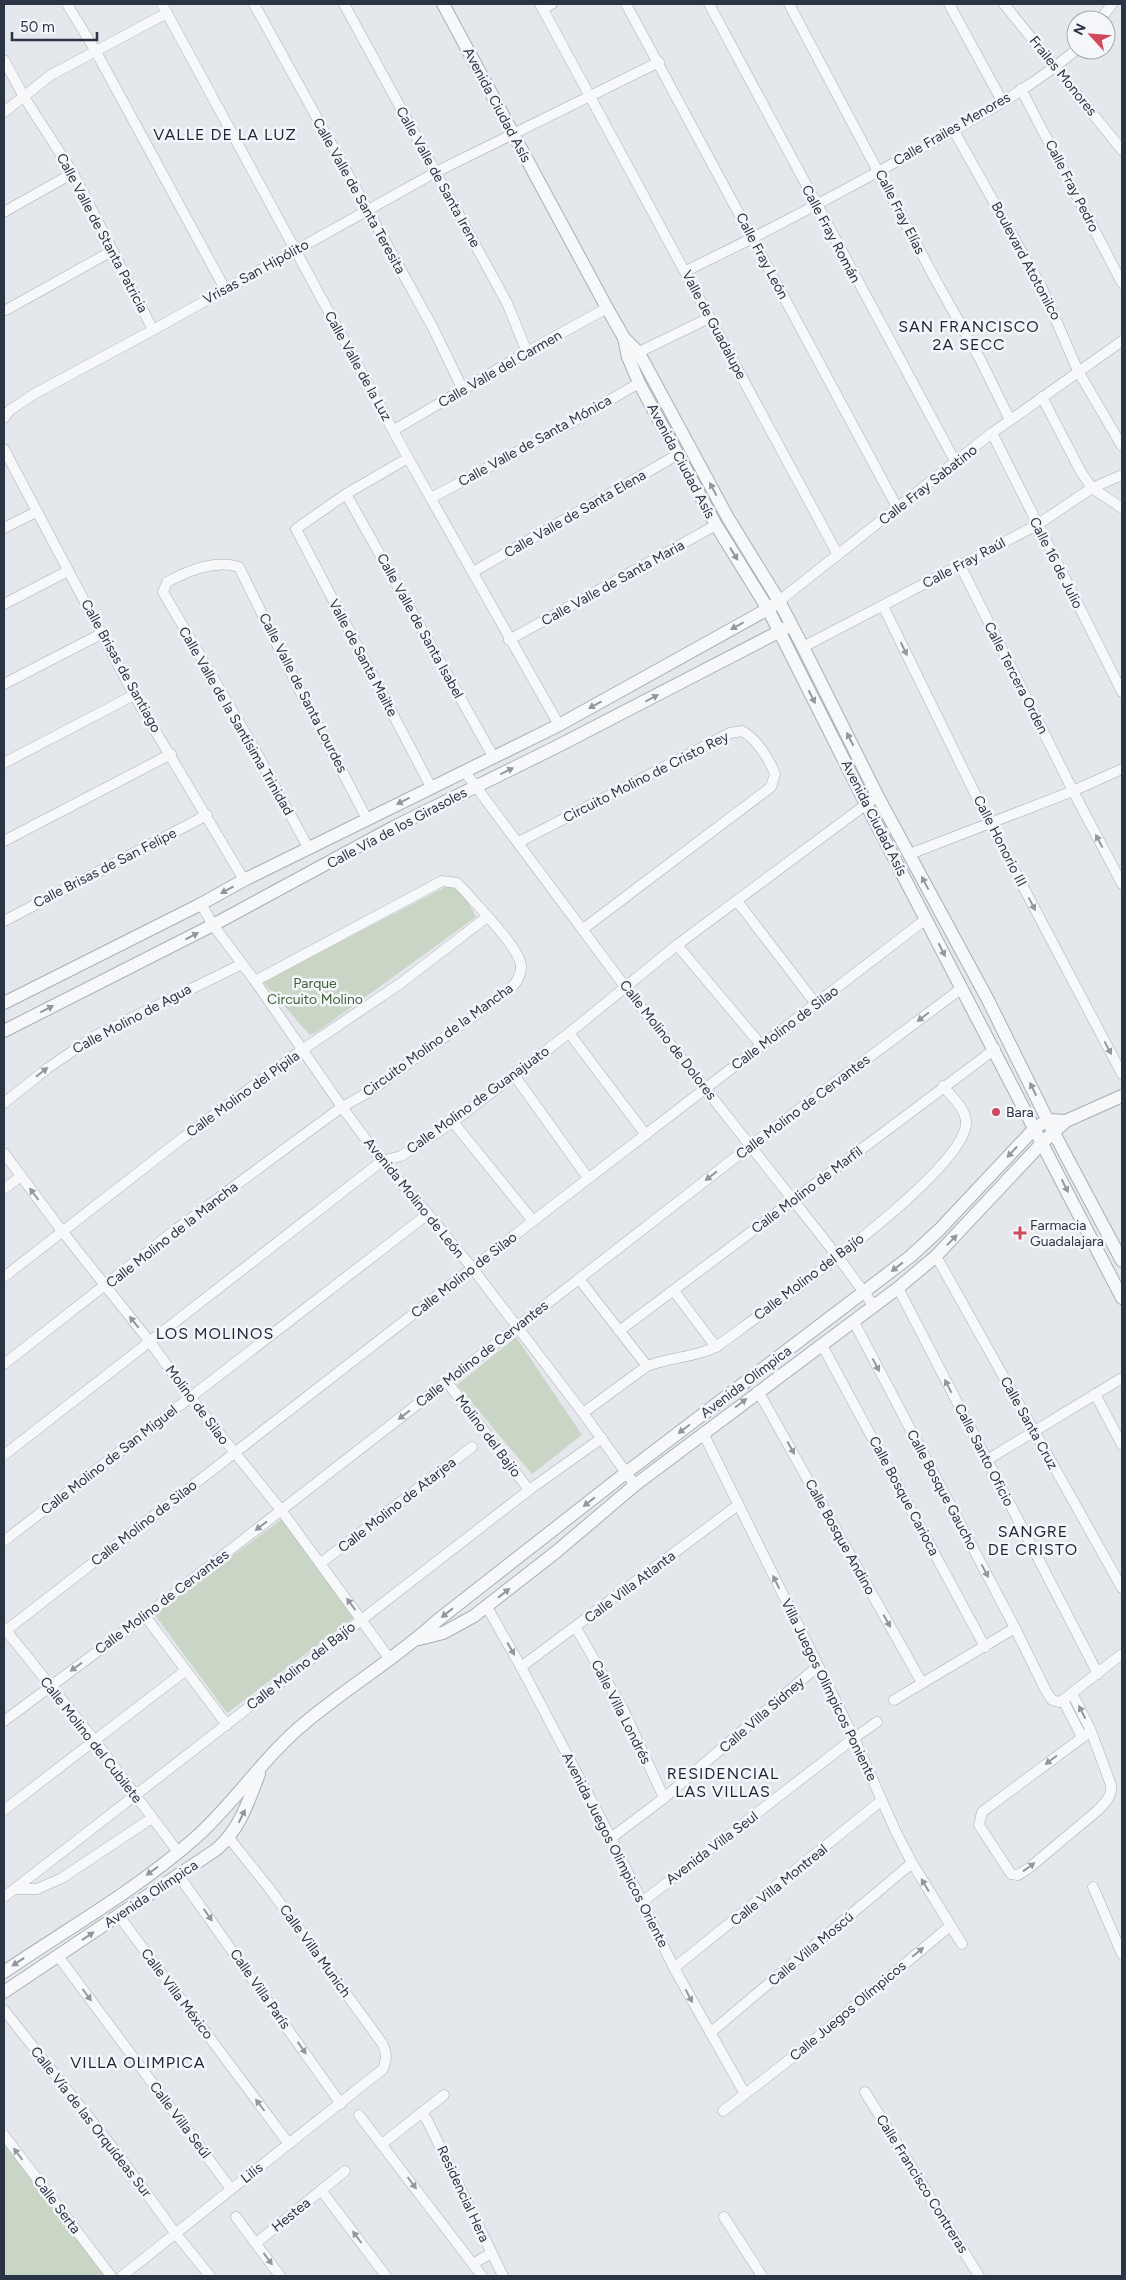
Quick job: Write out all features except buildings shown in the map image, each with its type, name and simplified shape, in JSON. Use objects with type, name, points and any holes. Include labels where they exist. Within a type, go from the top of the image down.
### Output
[{"type":"street","points":[[67,4],[95,50],[225,289]]},
{"type":"street","name":"Calle Valle de la Luz","points":[[162,4],[408,458],[559,725]]},
{"type":"street","name":"Calle Valle de Santa Teresita","points":[[254,4],[366,211],[433,328],[463,390]]},
{"type":"street","name":"Calle Valle de Santa Irene","points":[[344,4],[507,302],[527,352]]},
{"type":"street","name":"Avenida Ciudad Asís","points":[[443,4],[633,355],[792,625],[877,795],[988,1000],[1054,1133],[1122,1261]]},
{"type":"street","points":[[541,6],[552,4]]},
{"type":"street","name":"Calle Fray León","points":[[626,4],[898,509]]},
{"type":"street","name":"Calle Fray Román","points":[[709,4],[815,205],[956,463]]},
{"type":"street","name":"Calle Fray Elías","points":[[789,4],[880,171],[1010,420]]},
{"type":"street","points":[[949,4],[1002,101]]},
{"type":"street","name":"Frailes Monores","points":[[1004,4],[1122,150]]},
{"type":"street","name":"Valle de Guadalupe","points":[[541,6],[838,555]]},
{"type":"street","points":[[4,112],[51,75],[167,13]]},
{"type":"street","name":"Calle Frailes Menores","points":[[686,271],[954,131],[1066,58]]},
{"type":"street","name":"Calle Valle de Stanta Patricia","points":[[4,60],[24,97],[73,173],[153,330]]},
{"type":"street","name":"Vrisas San Hipólito","points":[[4,418],[10,410],[36,392],[153,330],[436,172],[658,62]]},
{"type":"street","name":"Calle Fray Pedro","points":[[1021,89],[1122,283]]},
{"type":"street","name":"Boulevard Atotonilco","points":[[954,131],[1042,288],[1078,371],[1122,446]]},
{"type":"street","points":[[4,212],[73,173]]},
{"type":"street","points":[[6,310],[112,252]]},
{"type":"street","name":"Calle Valle del Carmen","points":[[394,430],[527,352],[607,308]]},
{"type":"street","points":[[633,355],[709,318]]},
{"type":"street","name":"Calle Fray Sabatino","points":[[779,601],[992,433],[1122,341]]},
{"type":"street","name":"Avenida Ciudad Asís","points":[[633,355],[639,383],[716,526],[768,609],[866,804],[995,1049],[1122,1298]]},
{"type":"street","name":"Calle Valle de Santa Mónica","points":[[431,498],[562,428],[639,383]]},
{"type":"street","points":[[1042,398],[1092,488],[1122,508]]},
{"type":"street","name":"Calle 16 de Julio","points":[[992,433],[1122,692]]},
{"type":"street","name":"Calle Brisas de Santiago","points":[[4,449],[134,694],[244,880]]},
{"type":"street","name":"Calle Valle de Santa Elena","points":[[473,572],[677,456]]},
{"type":"street","points":[[346,494],[408,458]]},
{"type":"street","name":"Calle Fray Raúl","points":[[803,647],[1037,525],[1092,488],[1122,475]]},
{"type":"street","name":"Valle de Santa Mailte","points":[[346,494],[296,529],[431,787]]},
{"type":"street","name":"Calle Valle de Santa Isabel","points":[[346,494],[494,758]]},
{"type":"street","points":[[4,528],[36,512]]},
{"type":"street","name":"Calle Valle de Santa Maria","points":[[510,640],[716,526]]},
{"type":"street","name":"Calle Valle de Santa Lourdes","points":[[163,592],[167,582],[185,573],[228,563],[239,567],[299,689],[367,820]]},
{"type":"street","name":"Calle Tercera Orden","points":[[960,565],[1073,791],[1122,884]]},
{"type":"street","points":[[4,604],[68,571]]},
{"type":"street","name":"Calle Valle de la Santísima Trinidad","points":[[163,592],[254,748],[310,849]]},
{"type":"street","name":"Calle Vía de los Girasoles","points":[[4,1003],[201,904],[244,880],[559,725],[768,609],[779,601]]},
{"type":"street","name":"Calle Honorio III","points":[[883,606],[989,822],[1122,1074]]},
{"type":"street","name":"Calle Vía de los Girasoles","points":[[4,1031],[213,925],[394,827],[556,748],[792,625]]},
{"type":"street","points":[[4,684],[101,634]]},
{"type":"street","points":[[4,763],[134,694]]},
{"type":"street","name":"Circuito Molino de Cristo Rey","points":[[519,842],[730,733],[742,730],[752,738],[776,774],[771,787],[583,929]]},
{"type":"street","points":[[4,841],[171,754]]},
{"type":"street","points":[[910,854],[1073,791],[1122,769]]},
{"type":"street","name":"Calle Molino de Dolores","points":[[465,772],[626,988],[794,1200],[874,1306]]},
{"type":"street","name":"Calle Molino de Guanajuato","points":[[4,1455],[382,1161],[401,1156],[453,1122],[626,988],[677,945],[877,795]]},
{"type":"street","name":"Calle Brisas de San Felipe","points":[[4,921],[207,815]]},
{"type":"street","name":"Circuito Molino de la Mancha","points":[[256,981],[442,881],[458,883],[519,957],[521,969],[517,982],[509,990],[369,1092],[342,1107]]},
{"type":"street","points":[[737,901],[816,1004]]},
{"type":"street","name":"Avenida Molino de León","points":[[201,904],[213,925],[256,981],[302,1050],[382,1161],[473,1269],[635,1484]]},
{"type":"street","name":"Calle Molino del Pípila","points":[[4,1276],[184,1137],[302,1050],[401,983],[487,917]]},
{"type":"street","name":"Calle Molino de Silao","points":[[4,1630],[926,919]]},
{"type":"street","points":[[677,945],[761,1045]]},
{"type":"street","name":"Calle Molino de Agua","points":[[4,1103],[48,1068],[93,1037],[242,964]]},
{"type":"street","name":"Calle Molino de Cervantes","points":[[4,1721],[145,1616],[750,1146],[962,988]]},
{"type":"street","points":[[569,1033],[646,1136]]},
{"type":"street","name":"Calle Molino de Marfil","points":[[619,1332],[943,1086],[995,1049]]},
{"type":"street","points":[[514,1075],[588,1178]]},
{"type":"street","name":"Calle Molino del Bajío","points":[[583,1413],[647,1366],[657,1362],[697,1356],[716,1346],[838,1257],[911,1196],[962,1139],[967,1122],[964,1114],[943,1086]]},
{"type":"street","name":"Avenida Olímpica","points":[[416,1640],[443,1633],[486,1607],[556,1552],[635,1484],[898,1288],[936,1256],[1043,1142],[1066,1121],[1122,1096]]},
{"type":"street","name":"Calle Molino de la Mancha","points":[[4,1364],[174,1231],[342,1107]]},
{"type":"street","name":"Avenida Olímpica","points":[[4,1972],[178,1852],[214,1820],[262,1765],[305,1723],[416,1640],[438,1620],[627,1472],[911,1256],[939,1230],[1035,1128],[1048,1120],[1066,1121]]},
{"type":"street","points":[[453,1122],[533,1221]]},
{"type":"street","name":"Molino de Silao","points":[[4,1153],[234,1454],[322,1563],[390,1658]]},
{"type":"street","points":[[4,1189],[21,1176]]},
{"type":"street","name":"Calle Molino de San Miguel","points":[[4,1541],[428,1214]]},
{"type":"street","name":"Calle Santa Cruz","points":[[936,1256],[1122,1588]]},
{"type":"street","points":[[579,1279],[647,1366]]},
{"type":"street","name":"Calle Santo Oficio","points":[[898,1288],[1098,1674]]},
{"type":"street","points":[[674,1291],[716,1346]]},
{"type":"street","name":"Calle Bosque Gaucho","points":[[854,1322],[1015,1628],[1046,1691],[1056,1702],[1063,1700]]},
{"type":"street","name":"Calle Bosque Carioca","points":[[822,1345],[985,1647]]},
{"type":"street","points":[[987,1460],[1122,1378]]},
{"type":"street","name":"Molino del Bajío","points":[[447,1382],[529,1490]]},
{"type":"street","name":"Calle Bosque Andino","points":[[758,1391],[922,1683]]},
{"type":"street","points":[[1095,1394],[1122,1445]]},
{"type":"street","name":"Villa Juegos Olímpicos Poniente","points":[[702,1433],[854,1738],[881,1801],[912,1863],[962,1944]]},
{"type":"street","name":"Calle Molino del Bajío","points":[[4,1897],[136,1797],[362,1618],[529,1490],[602,1438]]},
{"type":"street","name":"Calle Molino de Atarjea","points":[[322,1563],[472,1447]]},
{"type":"street","name":"Calle Villa Atlanta","points":[[521,1667],[576,1628],[738,1505]]},
{"type":"street","name":"Avenida Juegos Olimpicos Oriente","points":[[486,1607],[521,1667],[611,1838],[674,1968],[745,2094]]},
{"type":"street","points":[[145,1616],[227,1725]]},
{"type":"street","name":"Calle Villa Londrés","points":[[576,1628],[623,1709],[664,1798]]},
{"type":"street","points":[[894,1700],[1015,1628]]},
{"type":"street","name":"Calle Molino del Cubilete","points":[[4,1630],[95,1741],[178,1852]]},
{"type":"street","points":[[1086,1734],[1063,1700],[1122,1654]]},
{"type":"street","name":"Calle Villa Sidney","points":[[611,1838],[664,1798],[818,1666]]},
{"type":"street","points":[[4,1810],[185,1671]]},
{"type":"street","points":[[1072,1693],[1086,1734],[1111,1785],[1110,1796],[1097,1811],[1029,1868],[1018,1875],[1011,1874],[979,1825],[982,1812],[1086,1734]]},
{"type":"street","name":"Avenida Villa Seul","points":[[642,1902],[854,1738],[878,1722]]},
{"type":"street","name":"Avenida Olímpica","points":[[4,1992],[179,1876],[229,1838],[244,1813],[262,1765]]},
{"type":"street","name":"Calle Villa Montreal","points":[[674,1968],[881,1801]]},
{"type":"street","points":[[15,1889],[37,1889],[62,1878],[152,1818]]},
{"type":"street","name":"Calle Villa Munich","points":[[229,1838],[269,1888],[382,2044],[387,2056],[382,2069]]},
{"type":"street","name":"Calle Villa Moscú","points":[[710,2033],[912,1863]]},
{"type":"street","name":"Calle Villa París","points":[[179,1876],[341,2104]]},
{"type":"street","points":[[1093,1887],[1122,1954]]},
{"type":"street","name":"Calle Villa México","points":[[119,1916],[289,2144]]},
{"type":"street","name":"Calle Juegos Olímpicos","points":[[724,2111],[802,2050],[950,1926]]},
{"type":"street","name":"Calle Villa Seúl","points":[[58,1956],[231,2189]]},
{"type":"street","name":"Calle Vía de las Orquídeas Sur","points":[[4,2010],[117,2153],[176,2234],[210,2276]]},
{"type":"street","name":"Lilis","points":[[122,2276],[341,2104],[382,2069]]},
{"type":"street","name":"Calle Francisco Contreras","points":[[865,2092],[979,2276]]},
{"type":"street","points":[[382,2144],[444,2094]]},
{"type":"street","name":"Residencial Hera","points":[[421,2113],[427,2120],[503,2276]]},
{"type":"street","name":"Residencial Hera","points":[[359,2115],[482,2276]]},
{"type":"street","name":"Calle Serta","points":[[4,2134],[111,2276]]},
{"type":"street","points":[[321,2190],[345,2171]]},
{"type":"street","name":"Hestea","points":[[256,2243],[321,2190],[386,2276]]},
{"type":"street","points":[[236,2217],[280,2276]]},
{"type":"street","points":[[724,2217],[762,2276]]},
{"type":"street","points":[[473,2264],[492,2254]]},
{"type":"green space","name":"Parque Circuito Molino","points":[[453,883],[461,889],[476,917],[317,1032],[310,1035],[263,982]]},
{"type":"green space","points":[[516,1337],[582,1435],[532,1474],[457,1385]]},
{"type":"green space","points":[[283,1518],[356,1616],[227,1713],[155,1615]]},
{"type":"green space","points":[[4,2144],[104,2274],[104,2276],[4,2276]]},
{"type":"place","name":"Bara","points":[[996,1112]]},
{"type":"place","name":"Farmacia Guadalajara","points":[[1020,1233]]},
{"type":"district","name":"VALLE DE LA LUZ","points":[[225,134]]},
{"type":"district","name":"SAN FRANCISCO 2A SECC","points":[[969,335]]},
{"type":"district","name":"LOS MOLINOS","points":[[215,1333]]},
{"type":"district","name":"SANGRE DE CRISTO","points":[[1033,1540]]},
{"type":"district","name":"RESIDENCIAL LAS VILLAS","points":[[723,1782]]},
{"type":"district","name":"VILLA OLIMPICA","points":[[138,2062]]}]
